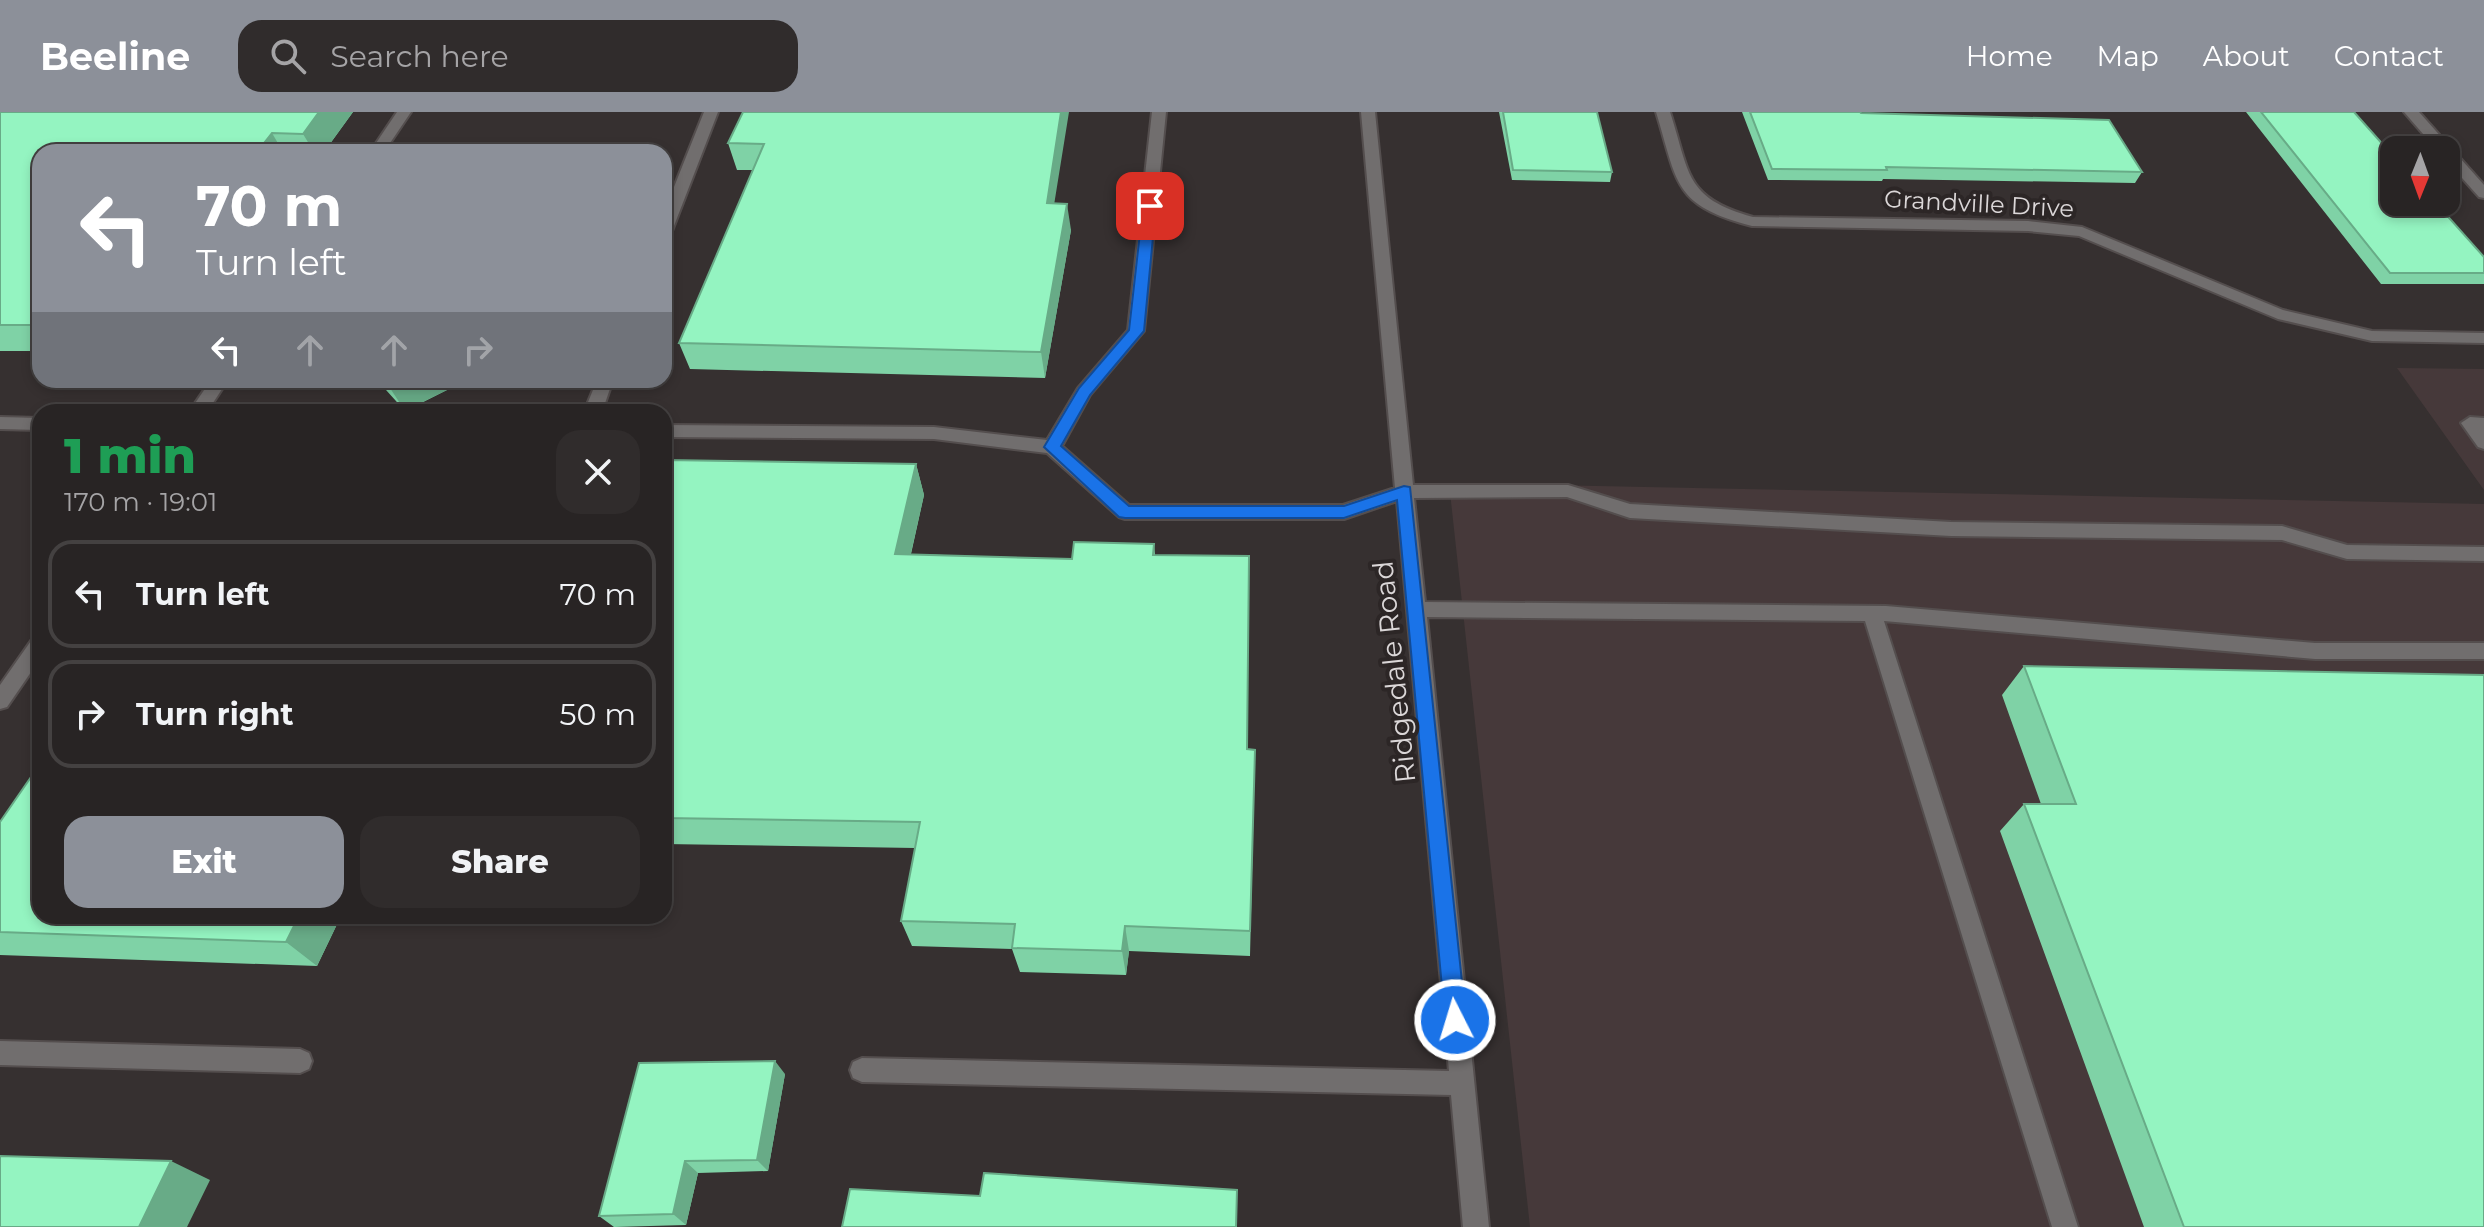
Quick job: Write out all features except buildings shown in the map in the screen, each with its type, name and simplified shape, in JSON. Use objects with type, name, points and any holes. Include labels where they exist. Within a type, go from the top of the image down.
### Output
[{"type":"street","points":[[382,144],[404,112]]},
{"type":"street","points":[[672,211],[711,112]]},
{"type":"street","points":[[1052,447],[1084,392],[1136,331],[1159,112]]},
{"type":"street","name":"Ridgedale Road","points":[[1368,112],[1476,1227]]},
{"type":"street","name":"Grandville Drive","points":[[1663,112],[1687,188],[1716,211],[1752,221],[2028,226],[2082,232],[2278,314],[2372,336],[2484,338]]},
{"type":"street","points":[[2411,112],[2433,136]]},
{"type":"street","points":[[2460,166],[2484,194]]},
{"type":"street","points":[[0,423],[32,424]]},
{"type":"street","points":[[2484,424],[2470,423],[2484,443]]},
{"type":"street","points":[[672,431],[934,433],[1052,447],[1125,512],[1344,512],[1404,492],[1568,491],[1630,511],[1951,529],[2282,533],[2347,552],[2484,554]]},
{"type":"street","points":[[1416,609],[1872,614],[2315,651],[2484,651]]},
{"type":"street","points":[[1872,614],[2065,1227]]},
{"type":"street","points":[[0,701],[32,655]]},
{"type":"street","points":[[0,1053],[300,1061]]},
{"type":"street","points":[[862,1070],[1462,1083]]},
{"type":"shaded area","points":[[2397,368],[2484,369],[2484,490]]},
{"type":"shaded area","points":[[1449,483],[2484,504],[2484,1227],[1530,1227]]},
{"type":"route","points":[[1150,206],[1136,331],[1084,392],[1052,447],[1125,512],[1344,512],[1404,492],[1455,1020]]}]
